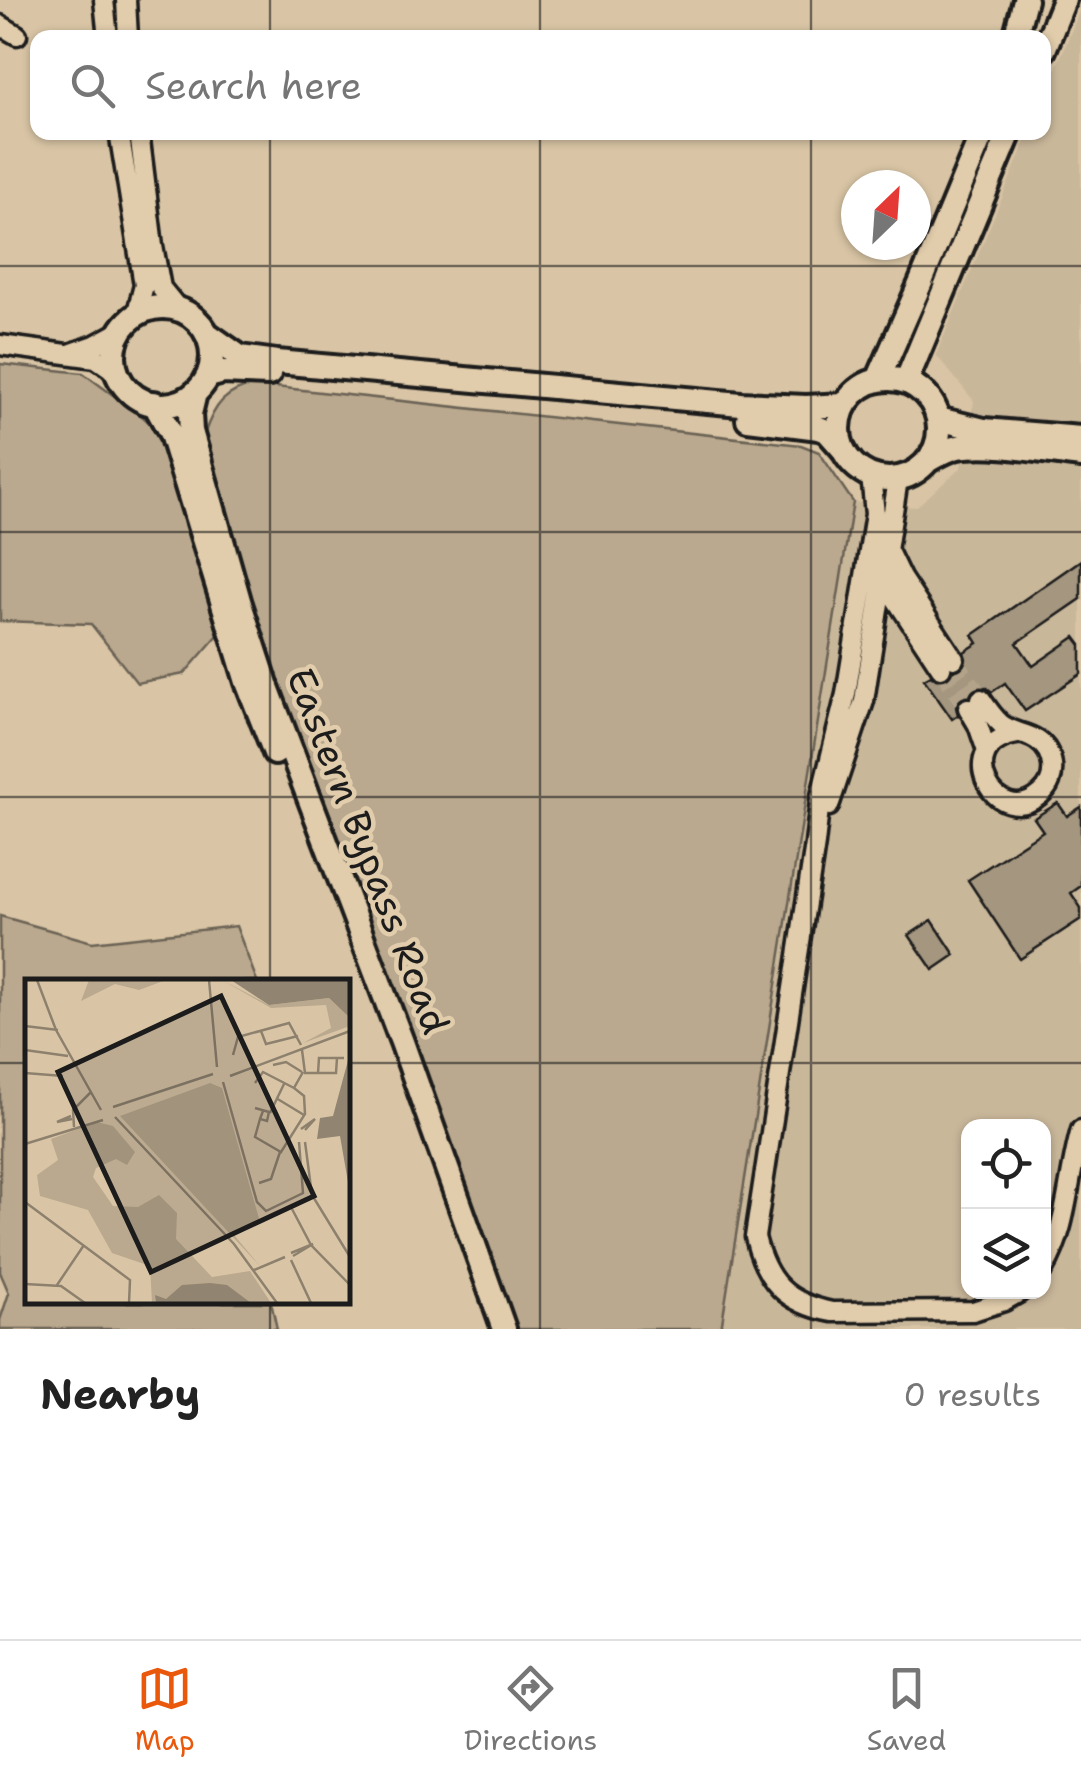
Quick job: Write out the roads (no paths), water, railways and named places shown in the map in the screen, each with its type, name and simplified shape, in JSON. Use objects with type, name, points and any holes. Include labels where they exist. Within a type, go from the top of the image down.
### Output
[{"type":"main road","points":[[1017,30],[1025,0]]},
{"type":"main road","points":[[1051,32],[1064,0]]},
{"type":"main road","points":[[878,380],[980,140]]},
{"type":"main road","points":[[906,382],[1007,140]]},
{"type":"main road","points":[[844,406],[741,404],[240,357],[197,321],[178,310],[156,308],[129,323],[115,352],[121,379],[136,395],[154,403],[178,402],[223,372],[264,373],[819,428],[842,448],[852,464],[872,476],[898,479],[946,450],[960,446],[1081,456]]},
{"type":"main road","points":[[201,385],[212,354],[206,332]]},
{"type":"main road","points":[[842,448],[838,426],[844,406],[858,389],[887,378],[906,382],[930,400],[938,418],[939,436],[928,460]]},
{"type":"main road","name":"Eastern Bypass Road","points":[[201,385],[190,414],[191,430],[251,637],[300,778],[433,1125],[504,1329]]},
{"type":"main road","name":"Eastern Bypass Road","points":[[154,403],[171,434],[248,682],[443,1192],[489,1329]]},
{"type":"main road","points":[[938,418],[984,430],[1081,438]]},
{"type":"street","points":[[104,0],[107,30]]},
{"type":"street","points":[[126,0],[128,30]]},
{"type":"street","points":[[0,25],[17,35]]},
{"type":"street","points":[[72,353],[95,345],[129,323],[144,286],[119,140]]},
{"type":"street","points":[[140,140],[161,288],[178,310]]},
{"type":"street","points":[[0,344],[96,358],[121,379]]},
{"type":"street","points":[[815,844],[864,701],[882,579],[872,476]]},
{"type":"street","points":[[898,479],[818,810],[755,1237],[760,1256],[780,1289],[813,1308],[832,1312],[973,1311],[1008,1299]]},
{"type":"street","points":[[878,550],[901,578],[948,663],[882,579]]},
{"type":"street","points":[[988,751],[975,703],[1018,734],[1038,741],[1051,759],[1051,780],[1037,798],[1016,804],[1004,801],[987,786],[983,774],[983,762],[995,742],[1018,734]]},
{"type":"street","points":[[1051,1254],[1081,1130]]},
{"type":"tunnel","points":[[954,659],[981,699]]},
{"type":"tunnel","points":[[941,668],[968,708]]}]
